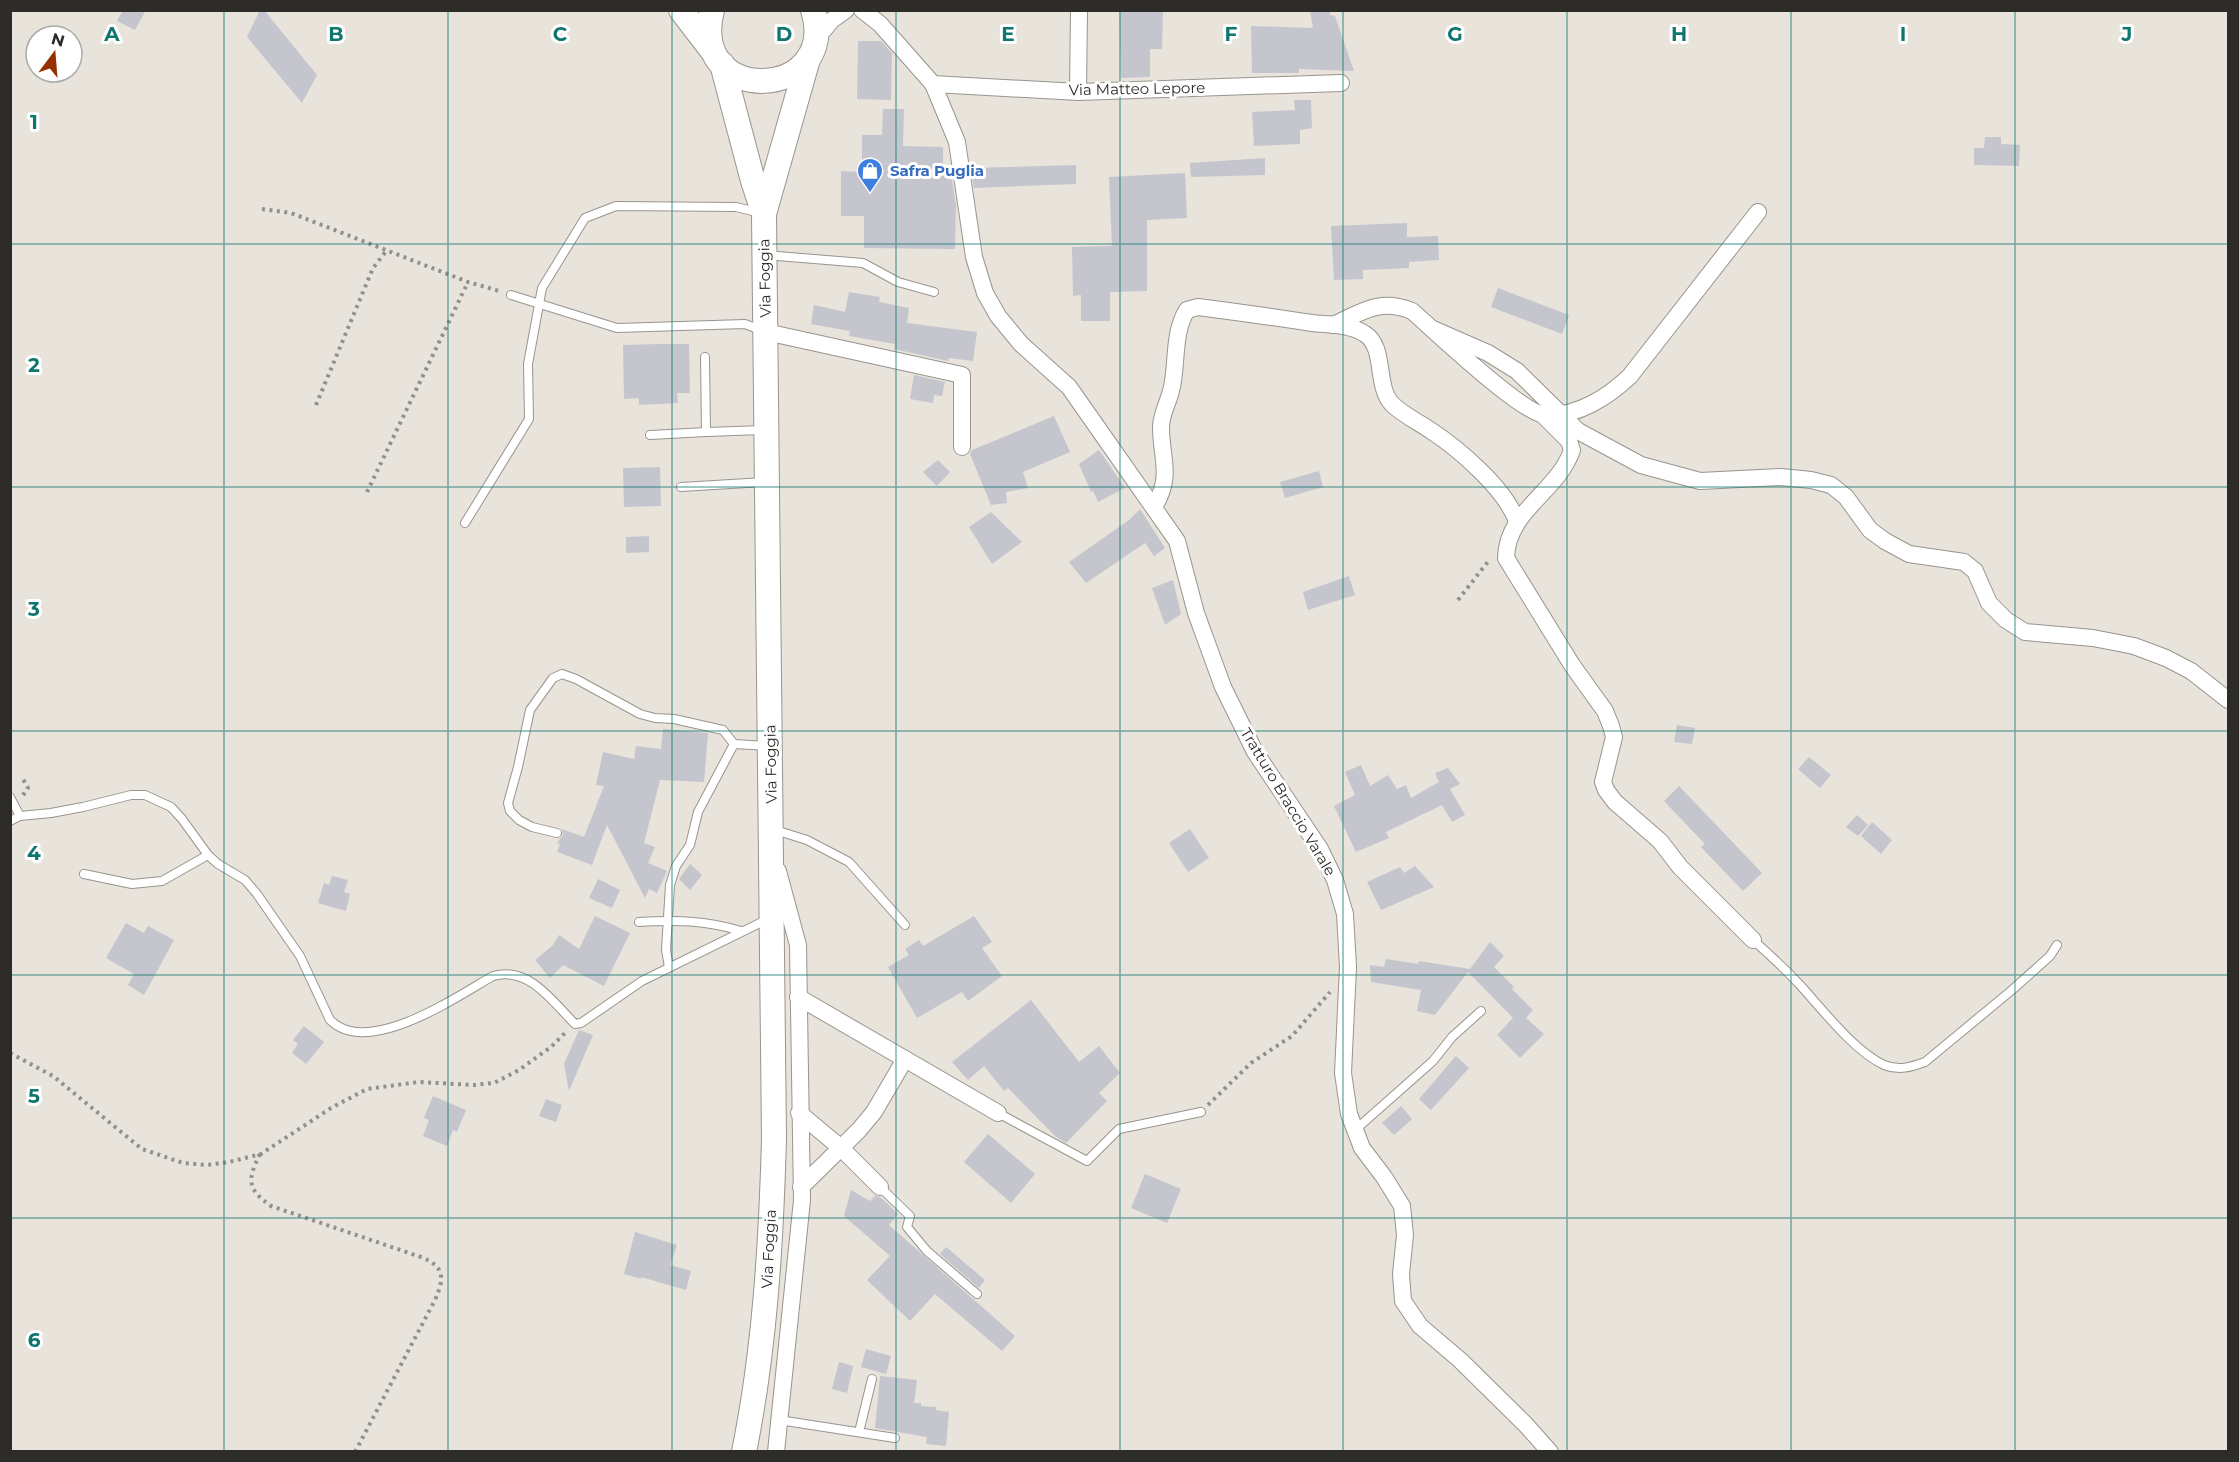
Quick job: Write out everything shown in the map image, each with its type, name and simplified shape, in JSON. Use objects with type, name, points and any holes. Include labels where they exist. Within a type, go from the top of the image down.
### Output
[{"type":"main road","points":[[681,10],[718,59],[734,75],[749,81],[766,83],[782,79],[796,71],[811,50]]},
{"type":"main road","name":"Via Foggia","points":[[712,10],[709,39],[718,59],[753,181],[765,214]]},
{"type":"main road","name":"Via Foggia","points":[[744,1452],[758,1373],[765,1312],[774,1139],[765,214],[811,50],[816,26],[813,10]]},
{"type":"street","points":[[811,50],[832,20],[846,10]]},
{"type":"street","name":"Tratturo Braccio Varale","points":[[862,10],[880,24],[933,84],[957,142],[974,257],[985,293],[998,316],[1021,344],[1069,387],[1177,541],[1196,613],[1223,687],[1255,752],[1320,849],[1335,880],[1345,914],[1348,967],[1343,1073],[1349,1114],[1362,1148],[1384,1176],[1402,1206],[1406,1235],[1401,1274],[1403,1301],[1420,1326],[1468,1368],[1550,1452]]},
{"type":"street","points":[[1078,92],[1079,10]]},
{"type":"street","name":"Via Matteo Lepore","points":[[933,84],[1078,92],[1341,83]]},
{"type":"street","points":[[1551,414],[1583,408],[1615,390],[1630,376],[1758,212]]},
{"type":"street","points":[[1333,326],[1376,305],[1396,305],[1412,311],[1509,395],[1531,410],[1551,414],[1601,445],[1641,465],[1700,481],[1781,477],[1831,485],[1846,497],[1870,530],[1885,541],[1909,554],[1964,562],[1975,571],[1989,603],[2006,620],[2025,632],[2093,638],[2134,646],[2166,658],[2191,671],[2229,700]]},
{"type":"street","points":[[1154,507],[1162,494],[1166,478],[1161,424],[1175,370],[1181,320],[1187,310],[1198,308],[1357,330],[1372,340],[1384,392],[1391,403],[1402,413],[1446,440],[1465,456],[1498,491],[1513,511],[1513,529]]},
{"type":"street","points":[[766,332],[962,375],[962,447]]},
{"type":"street","points":[[1551,414],[1569,441],[1572,450],[1564,465],[1513,529],[1506,544],[1506,558],[1510,568],[1605,711],[1614,736],[1603,782],[1606,790],[1615,802],[1660,841],[1680,867],[1753,940]]},
{"type":"street","points":[[772,839],[798,945],[802,1200],[776,1452]]},
{"type":"street","points":[[798,997],[998,1113]]},
{"type":"street","points":[[801,1187],[860,1130],[874,1112],[905,1059]]},
{"type":"street","points":[[799,1113],[841,1148],[880,1186]]},
{"type":"lane","points":[[465,523],[529,419],[528,364],[542,288],[585,218],[616,206],[736,207],[765,214]]},
{"type":"lane","points":[[765,255],[863,263],[898,282],[934,292]]},
{"type":"lane","points":[[511,295],[617,328],[745,324],[766,332]]},
{"type":"lane","points":[[705,357],[706,432]]},
{"type":"lane","points":[[650,435],[767,430]]},
{"type":"lane","points":[[681,487],[768,482]]},
{"type":"lane","points":[[556,833],[519,820],[510,811],[508,803],[530,710],[553,678],[562,674],[647,716],[674,719],[723,730],[734,744],[771,747]]},
{"type":"lane","points":[[669,968],[666,950],[670,885],[676,866],[690,845],[698,812],[734,744]]},
{"type":"lane","points":[[10,821],[20,816],[83,807],[116,797],[145,795],[171,807],[208,855],[218,864],[245,880],[257,894],[300,956],[325,1012],[337,1028],[357,1033],[408,1022],[503,973],[532,981],[575,1024],[581,1023],[642,981],[773,916]]},
{"type":"lane","points":[[10,797],[20,816]]},
{"type":"lane","points":[[772,839],[807,840],[849,862],[905,925]]},
{"type":"lane","points":[[84,873],[132,884],[162,882],[208,855]]},
{"type":"lane","points":[[639,922],[684,920],[720,924],[741,931]]},
{"type":"lane","points":[[1753,940],[1780,964],[1850,1039],[1884,1064],[1896,1068],[1910,1067],[1925,1062],[2012,990],[2050,956],[2057,945]]},
{"type":"lane","points":[[1355,1130],[1433,1061],[1452,1037],[1481,1011]]},
{"type":"lane","points":[[998,1113],[1087,1161],[1119,1129],[1201,1112]]},
{"type":"lane","points":[[880,1186],[910,1216],[907,1227],[927,1251],[977,1294]]},
{"type":"lane","points":[[859,1432],[872,1379]]},
{"type":"lane","points":[[779,1420],[895,1438]]},
{"type":"path","points":[[261,209],[291,213],[468,282],[511,295]]},
{"type":"path","points":[[316,405],[373,268],[387,250]]},
{"type":"path","points":[[367,492],[468,282]]},
{"type":"path","points":[[1458,600],[1513,529]]},
{"type":"path","points":[[1201,1112],[1251,1063],[1301,1028],[1348,967]]},
{"type":"path","points":[[10,1053],[53,1076],[89,1104],[123,1136],[142,1149],[183,1163],[207,1165],[261,1154],[331,1108],[367,1089],[419,1082],[474,1085],[494,1083],[519,1070],[550,1047],[575,1024]]},
{"type":"path","points":[[261,1154],[250,1176],[251,1186],[258,1196],[271,1206],[422,1257],[432,1261],[441,1273],[442,1281],[435,1300],[355,1452]]},
{"type":"building","points":[[123,10],[146,10],[135,30],[117,21]]},
{"type":"building","points":[[260,10],[264,10],[317,75],[302,103],[247,37]]},
{"type":"building","points":[[1119,10],[1163,10],[1162,49],[1150,49],[1150,77],[1121,78]]},
{"type":"building","points":[[1310,10],[1330,10],[1330,15],[1335,16],[1354,71],[1299,69],[1299,73],[1252,73],[1251,26],[1313,28]]},
{"type":"building","points":[[858,41],[881,41],[892,53],[891,100],[857,99]]},
{"type":"building","points":[[1294,100],[1311,100],[1312,128],[1300,130],[1300,144],[1254,146],[1252,112],[1295,110]]},
{"type":"building","points":[[883,109],[904,109],[903,146],[943,147],[943,169],[950,169],[956,205],[955,249],[864,248],[864,216],[841,216],[841,171],[862,172],[862,135],[882,135]]},
{"type":"building","points":[[1985,137],[2001,137],[2001,144],[2020,145],[2019,166],[1974,165],[1974,148],[1984,148]]},
{"type":"building","points":[[1265,158],[1265,175],[1191,177],[1190,163]]},
{"type":"building","points":[[1076,165],[1076,184],[974,188],[971,168]]},
{"type":"building","points":[[1185,173],[1187,218],[1147,220],[1147,291],[1110,292],[1110,321],[1081,321],[1081,295],[1073,296],[1072,247],[1112,246],[1109,177]]},
{"type":"building","points":[[1407,223],[1407,237],[1438,236],[1439,260],[1409,262],[1409,268],[1363,270],[1363,279],[1334,280],[1331,226]]},
{"type":"building","points":[[1498,288],[1569,315],[1562,334],[1491,307]]},
{"type":"building","points":[[849,292],[880,297],[879,302],[909,308],[907,323],[977,332],[973,361],[949,358],[948,361],[894,349],[895,344],[849,336],[850,331],[811,324],[814,305],[845,312]]},
{"type":"building","points":[[689,344],[690,393],[677,393],[678,403],[639,405],[639,398],[624,399],[623,345]]},
{"type":"building","points":[[914,375],[945,382],[942,396],[934,395],[933,403],[910,399]]},
{"type":"building","points":[[1054,416],[1070,452],[1023,472],[1028,488],[1006,492],[1007,503],[991,505],[970,454],[972,450]]},
{"type":"building","points":[[1099,450],[1125,488],[1098,502],[1079,464]]},
{"type":"building","points":[[938,460],[950,472],[937,486],[923,472]]},
{"type":"building","points":[[660,467],[661,506],[624,507],[623,468]]},
{"type":"building","points":[[1319,471],[1323,487],[1285,498],[1280,482]]},
{"type":"building","points":[[1140,509],[1165,548],[1154,556],[1145,543],[1086,583],[1069,562],[1129,520]]},
{"type":"building","points":[[991,512],[1022,542],[992,564],[969,527]]},
{"type":"building","points":[[649,536],[649,552],[626,553],[626,537]]},
{"type":"building","points":[[1349,576],[1355,595],[1308,610],[1303,592]]},
{"type":"building","points":[[1173,580],[1181,614],[1165,625],[1152,588]]},
{"type":"building","points":[[1677,725],[1695,728],[1692,744],[1674,742]]},
{"type":"building","points":[[663,729],[708,733],[704,782],[660,780],[644,843],[655,847],[648,863],[667,871],[657,893],[649,889],[645,898],[607,825],[592,865],[557,852],[560,844],[557,843],[563,835],[562,829],[584,837],[604,786],[596,785],[603,752],[634,759],[636,746],[661,749]]},
{"type":"building","points":[[1809,757],[1831,775],[1820,788],[1798,769]]},
{"type":"building","points":[[1361,765],[1370,786],[1388,775],[1397,789],[1406,785],[1411,798],[1439,782],[1435,773],[1448,768],[1460,784],[1450,789],[1465,815],[1452,822],[1442,805],[1386,832],[1389,838],[1356,852],[1334,806],[1355,795],[1345,772]]},
{"type":"building","points":[[1679,786],[1762,873],[1743,891],[1701,847],[1705,844],[1664,801]]},
{"type":"building","points":[[1857,815],[1868,825],[1858,836],[1846,827]]},
{"type":"building","points":[[1872,822],[1892,840],[1881,854],[1861,836]]},
{"type":"building","points":[[1190,829],[1209,858],[1188,872],[1169,843]]},
{"type":"building","points":[[690,864],[702,875],[690,890],[679,879]]},
{"type":"building","points":[[1415,866],[1434,887],[1381,910],[1367,882],[1400,867],[1404,873]]},
{"type":"building","points":[[332,876],[348,880],[344,892],[350,894],[346,911],[318,903],[324,883],[329,885]]},
{"type":"building","points":[[598,879],[620,890],[612,908],[589,898]]},
{"type":"building","points":[[595,916],[630,933],[604,986],[563,965],[550,978],[535,960],[553,945],[559,935],[579,949]]},
{"type":"building","points":[[974,916],[992,942],[982,948],[1002,976],[968,1001],[962,992],[917,1018],[888,967],[909,955],[905,949],[919,940],[923,946]]},
{"type":"building","points":[[126,923],[144,933],[148,926],[174,940],[144,995],[128,985],[134,974],[106,958]]},
{"type":"building","points":[[1490,942],[1504,956],[1494,967],[1533,1010],[1526,1018],[1544,1034],[1520,1058],[1497,1035],[1513,1018],[1468,972],[1435,1015],[1417,1011],[1421,990],[1371,982],[1370,965],[1384,967],[1386,959],[1418,964],[1419,961],[1470,969]]},
{"type":"building","points":[[1031,1000],[1079,1062],[1099,1046],[1120,1073],[1099,1093],[1107,1101],[1066,1143],[1055,1136],[1008,1088],[1004,1091],[984,1066],[968,1080],[952,1062]]},
{"type":"building","points":[[304,1026],[324,1042],[306,1064],[292,1053],[298,1044],[293,1040]]},
{"type":"building","points":[[579,1030],[593,1035],[569,1091],[564,1064]]},
{"type":"building","points":[[1456,1056],[1469,1068],[1431,1110],[1419,1099]]},
{"type":"building","points":[[433,1096],[466,1110],[457,1132],[453,1130],[447,1146],[423,1136],[429,1120],[424,1118]]},
{"type":"building","points":[[546,1099],[562,1105],[556,1122],[539,1116]]},
{"type":"building","points":[[1401,1106],[1412,1119],[1394,1135],[1382,1123]]},
{"type":"building","points":[[988,1134],[1035,1174],[1011,1203],[964,1162]]},
{"type":"building","points":[[1145,1174],[1181,1189],[1167,1223],[1131,1208]]},
{"type":"building","points":[[851,1190],[870,1201],[875,1196],[880,1197],[889,1205],[898,1214],[889,1225],[1015,1336],[1002,1351],[935,1294],[910,1321],[867,1280],[890,1256],[844,1216]]},
{"type":"building","points":[[635,1232],[677,1245],[670,1265],[691,1271],[686,1290],[624,1274]]},
{"type":"building","points":[[946,1247],[985,1280],[979,1288],[940,1254]]},
{"type":"building","points":[[866,1349],[891,1356],[886,1374],[861,1367]]},
{"type":"building","points":[[839,1362],[853,1366],[847,1393],[832,1389]]},
{"type":"building","points":[[880,1376],[917,1380],[914,1403],[949,1412],[946,1446],[926,1444],[927,1437],[875,1428]]},
{"type":"place","name":"Safra Puglia","points":[[870,194]]}]
